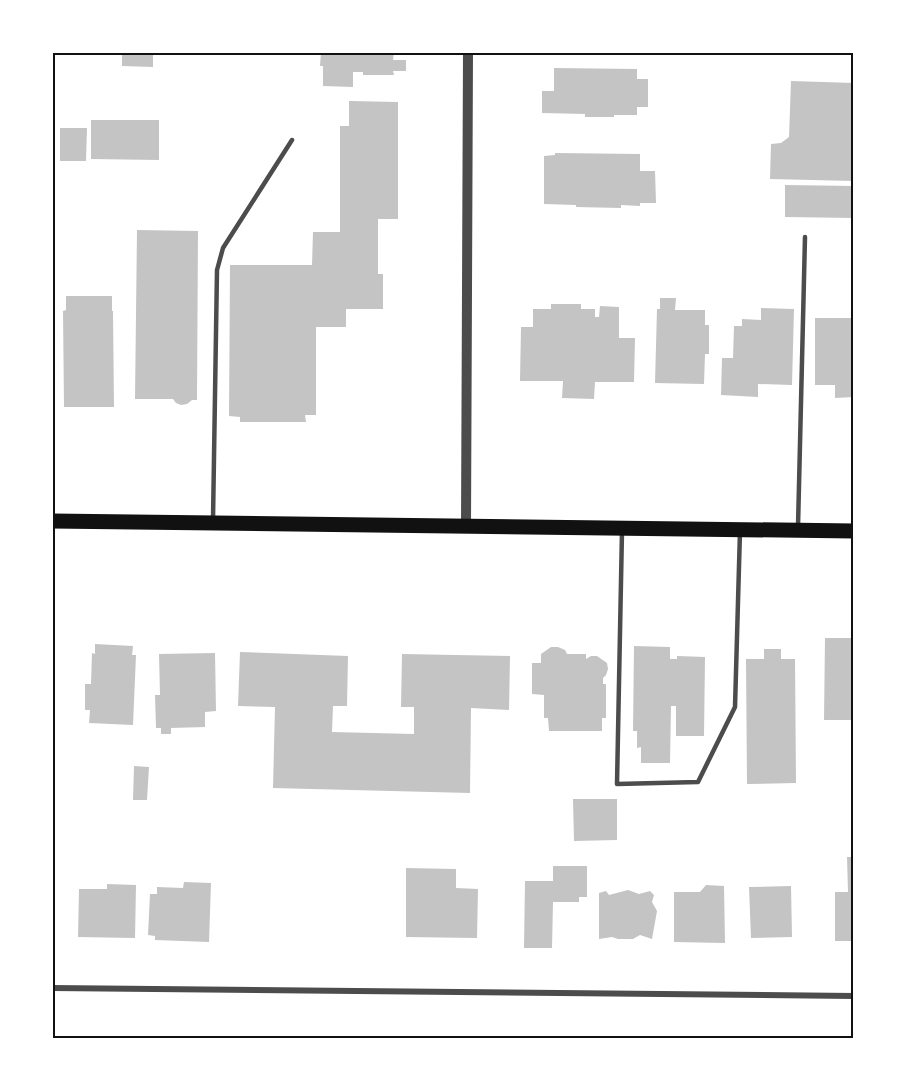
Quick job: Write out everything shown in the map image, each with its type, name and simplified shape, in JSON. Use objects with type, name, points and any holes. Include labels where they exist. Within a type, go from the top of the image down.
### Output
[{"type":"main road","points":[[52,521],[854,531]]},
{"type":"street","points":[[466,526],[468,52]]},
{"type":"street","points":[[52,988],[854,996]]},
{"type":"lane","points":[[213,523],[217,270],[223,248],[292,140]]},
{"type":"lane","points":[[798,530],[805,237]]},
{"type":"lane","points":[[622,528],[616,784],[698,782],[735,707],[740,530]]},
{"type":"building","points":[[122,52],[153,52],[153,67],[122,66]]},
{"type":"building","points":[[321,52],[394,52],[393,60],[406,60],[406,71],[393,71],[394,75],[363,75],[363,72],[353,72],[353,87],[323,86],[323,66],[320,66]]},
{"type":"building","points":[[554,68],[637,69],[637,79],[648,79],[648,107],[637,107],[637,115],[614,115],[614,117],[542,113],[542,91],[554,91]]},
{"type":"building","points":[[791,81],[854,83],[854,181],[770,179],[771,144],[781,143],[789,137]]},
{"type":"building","points":[[349,101],[398,102],[398,219],[378,219],[378,274],[383,274],[383,309],[346,309],[346,327],[316,327],[316,415],[305,415],[306,422],[240,422],[240,417],[229,416],[230,265],[312,265],[313,232],[340,232],[340,126],[349,126]]},
{"type":"building","points":[[91,120],[159,120],[159,160],[91,159]]},
{"type":"building","points":[[60,128],[87,128],[86,161],[60,161]]},
{"type":"building","points":[[555,153],[640,154],[640,171],[655,171],[656,203],[640,203],[640,206],[621,205],[621,208],[544,204],[544,156],[555,155]]},
{"type":"building","points":[[785,185],[854,186],[854,218],[785,217]]},
{"type":"building","points":[[137,230],[198,231],[197,400],[192,400],[187,404],[181,405],[173,399],[135,399]]},
{"type":"building","points":[[66,296],[112,296],[114,407],[64,407],[63,311],[66,310]]},
{"type":"building","points":[[660,298],[676,298],[675,310],[705,310],[705,325],[709,325],[709,354],[705,354],[704,384],[655,383],[657,309],[660,309]]},
{"type":"building","points":[[551,304],[581,304],[581,309],[595,309],[595,317],[599,317],[600,306],[619,307],[619,338],[635,338],[634,382],[595,382],[594,399],[562,398],[563,381],[520,381],[521,327],[533,327],[533,309],[551,309]]},
{"type":"building","points":[[761,308],[794,309],[792,385],[758,384],[758,397],[721,395],[722,358],[733,358],[734,326],[742,326],[742,319],[761,320]]},
{"type":"building","points":[[815,318],[854,318],[854,397],[835,398],[835,385],[815,385]]},
{"type":"building","points":[[825,638],[854,638],[854,720],[824,720]]},
{"type":"building","points":[[95,644],[133,646],[132,655],[136,655],[133,725],[89,723],[90,710],[85,710],[85,684],[91,684],[92,653],[95,654]]},
{"type":"building","points":[[634,646],[670,647],[670,659],[677,659],[677,656],[705,657],[704,736],[676,736],[676,706],[671,706],[670,763],[641,763],[641,747],[637,748],[637,731],[633,731]]},
{"type":"building","points":[[551,647],[565,650],[567,654],[586,654],[586,659],[597,656],[607,663],[608,669],[603,678],[603,684],[606,684],[606,718],[602,718],[602,731],[549,731],[548,718],[544,718],[544,695],[532,694],[532,663],[541,663],[541,654]]},
{"type":"building","points":[[764,649],[781,649],[781,659],[795,659],[796,783],[747,784],[746,659],[764,659]]},
{"type":"building","points":[[240,652],[348,656],[347,706],[333,706],[332,732],[414,734],[414,707],[401,707],[402,654],[510,656],[509,710],[471,708],[470,793],[273,788],[275,707],[238,706]]},
{"type":"building","points":[[215,653],[216,711],[205,712],[205,727],[171,728],[171,734],[161,734],[161,728],[156,728],[155,695],[160,695],[159,654]]},
{"type":"building","points":[[134,766],[149,767],[147,800],[133,800]]},
{"type":"building","points":[[573,799],[617,799],[617,840],[574,841]]},
{"type":"building","points":[[847,857],[854,857],[854,941],[835,941],[835,892],[848,892]]},
{"type":"building","points":[[553,866],[587,866],[587,897],[579,897],[579,902],[553,902],[552,948],[524,948],[525,881],[553,881]]},
{"type":"building","points":[[406,868],[456,869],[456,888],[478,889],[477,938],[406,937]]},
{"type":"building","points":[[184,882],[211,883],[209,942],[155,940],[155,936],[148,935],[150,894],[157,894],[157,887],[183,888]]},
{"type":"building","points":[[107,884],[136,885],[135,938],[78,937],[79,889],[107,889]]},
{"type":"building","points":[[706,885],[724,886],[725,943],[674,942],[674,892],[700,892]]},
{"type":"building","points":[[791,886],[792,937],[751,938],[749,887]]},
{"type":"building","points":[[628,890],[639,894],[650,891],[654,895],[652,902],[657,911],[652,939],[640,935],[633,939],[612,937],[599,939],[599,893],[606,891],[609,895]]}]
